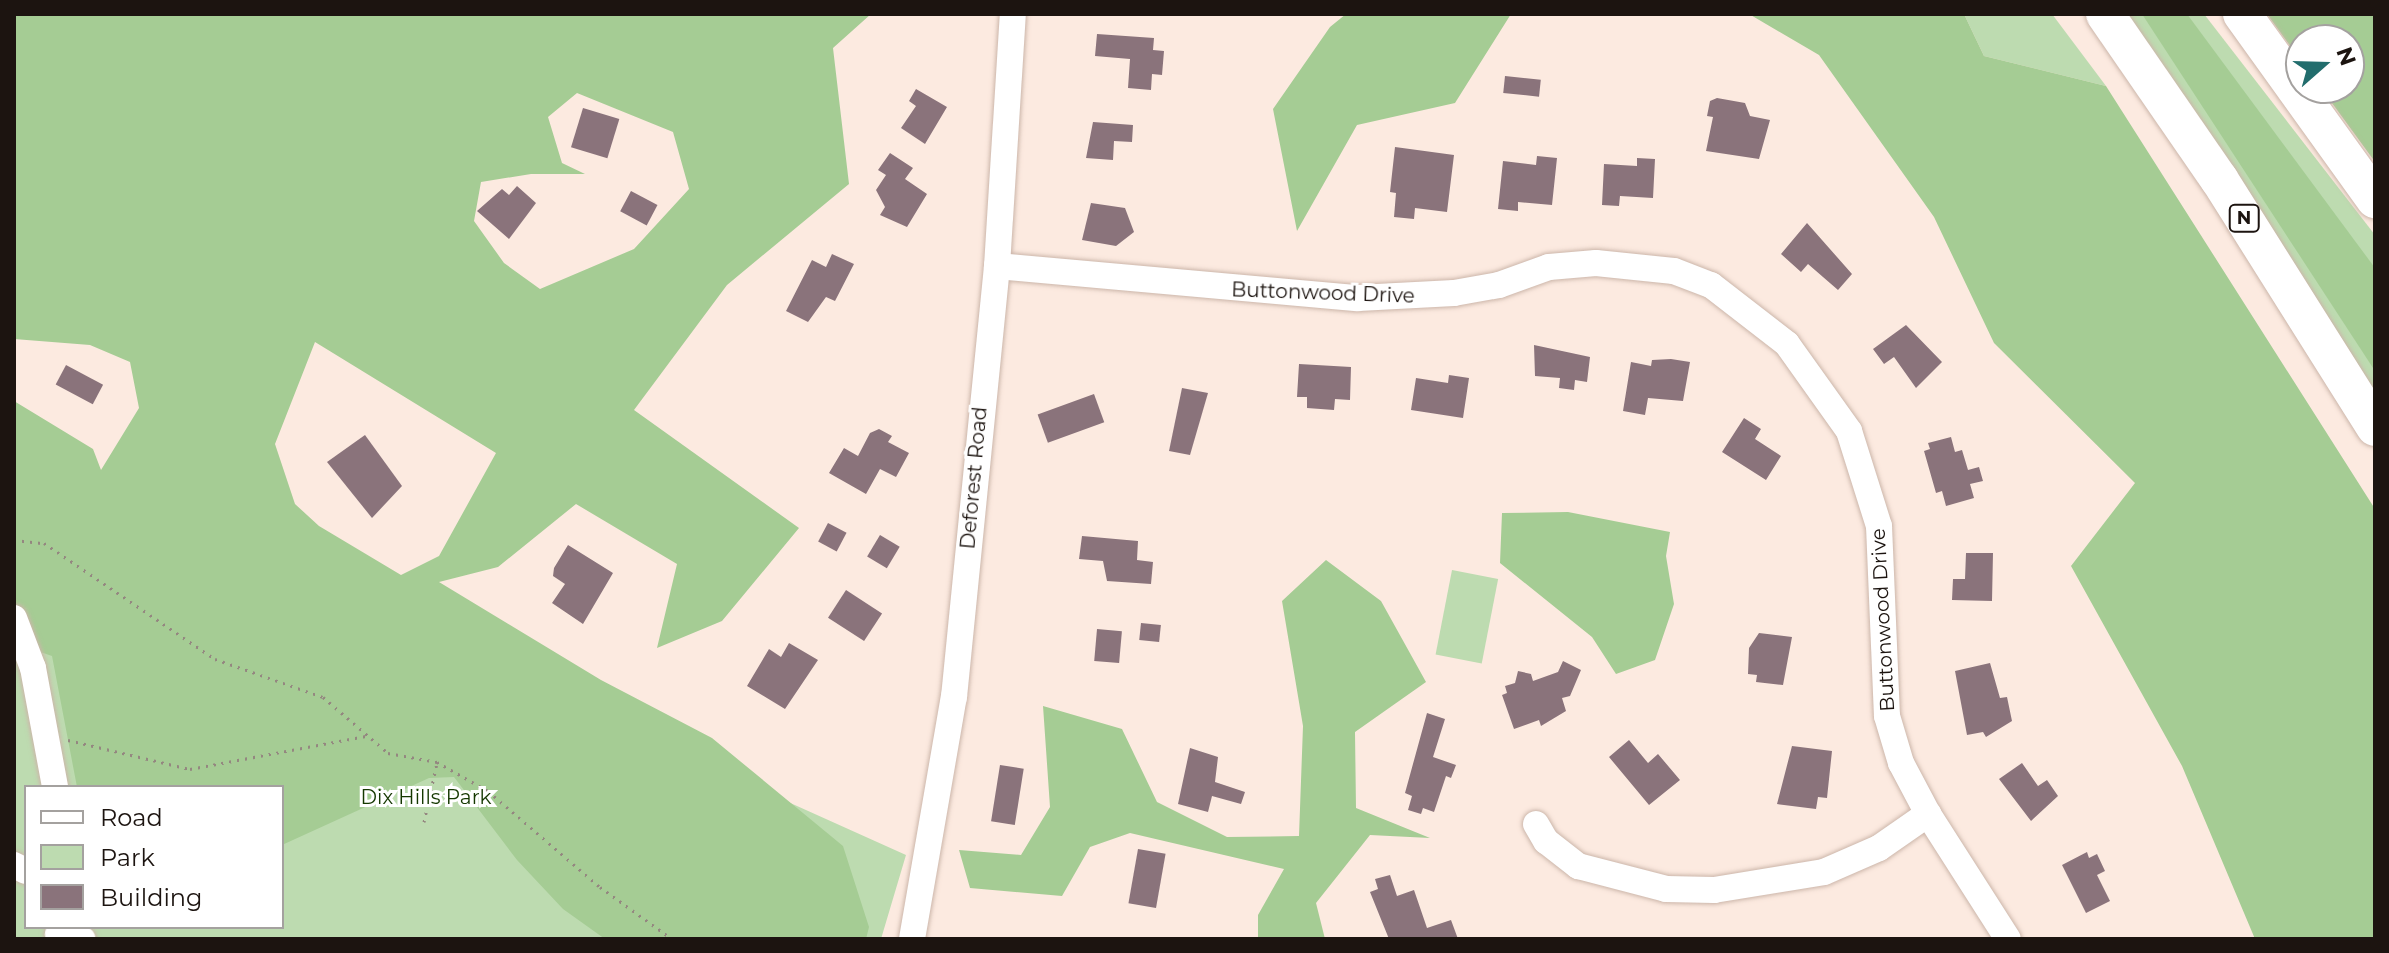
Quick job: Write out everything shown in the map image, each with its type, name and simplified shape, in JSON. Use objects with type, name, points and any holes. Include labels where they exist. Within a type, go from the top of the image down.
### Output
[{"type":"highway","name":"N","points":[[2105,14],[2212,168],[2375,427]]},
{"type":"highway","points":[[2242,14],[2375,199]]},
{"type":"street","name":"Deforest Road","points":[[912,939],[954,697],[997,266],[1013,14]]},
{"type":"street","name":"Buttonwood Drive","points":[[997,266],[1358,298],[1454,293],[1499,285],[1549,267],[1596,263],[1674,271],[1711,285],[1787,344],[1849,431],[1879,526],[1887,716],[1901,763],[1928,814],[2008,939]]},
{"type":"street","points":[[14,618],[33,668],[55,785]]},
{"type":"street","points":[[1536,824],[1546,841],[1578,866],[1666,889],[1714,890],[1824,872],[1879,848],[1928,814]]},
{"type":"path","points":[[14,540],[44,543],[215,659],[323,697],[388,753],[437,762],[488,791],[600,887],[672,939]]},
{"type":"path","points":[[47,736],[190,769],[366,736]]},
{"type":"path","points":[[424,822],[437,762]]},
{"type":"green space","points":[[14,14],[871,14],[833,48],[849,184],[727,285],[634,410],[799,528],[722,621],[657,648],[677,564],[576,504],[498,567],[439,582],[601,680],[712,738],[843,846],[869,927],[866,939],[605,939],[563,909],[517,860],[454,777],[429,778],[284,844],[284,785],[77,785],[52,656],[14,643],[14,401],[93,449],[101,470],[139,408],[130,362],[90,345],[14,339]],"holes":[[[577,93],[673,132],[689,189],[634,249],[540,289],[504,263],[474,221],[481,182],[531,174],[585,174],[562,163],[548,117]],[[315,342],[496,453],[439,556],[401,575],[319,526],[295,504],[275,444]]]},
{"type":"green space","points":[[1346,14],[1511,14],[1455,103],[1357,125],[1297,231],[1273,109],[1330,27]]},
{"type":"green space","points":[[1749,14],[1964,14],[1984,56],[2106,86],[2375,509],[2375,939],[2255,939],[2182,766],[2071,566],[2135,483],[1994,343],[1934,217],[1819,55]]},
{"type":"green space","points":[[1964,14],[2052,14],[2106,86],[1984,56]]},
{"type":"green space","points":[[2116,14],[2204,14],[2375,235],[2375,409]]},
{"type":"green space","points":[[2142,14],[2187,14],[2375,268],[2375,371]]},
{"type":"green space","points":[[2267,14],[2375,14],[2375,162],[2333,104],[2365,104],[2365,24],[2285,24],[2285,39]]},
{"type":"green space","name":"Dix Hills Park","points":[[14,454],[906,855],[881,939],[14,939]]},
{"type":"green space","points":[[1568,512],[1670,532],[1666,556],[1674,604],[1655,660],[1616,674],[1592,637],[1500,563],[1502,513]]},
{"type":"green space","points":[[1326,560],[1381,601],[1426,682],[1355,732],[1356,808],[1430,838],[1370,835],[1316,903],[1325,939],[1258,939],[1258,915],[1284,869],[1130,833],[1090,847],[1062,896],[970,888],[959,850],[1021,855],[1050,807],[1043,706],[1122,729],[1157,802],[1227,837],[1299,836],[1303,726],[1282,601]]},
{"type":"green space","points":[[1452,570],[1498,579],[1482,663],[1436,654]]},
{"type":"building","points":[[1097,34],[1154,38],[1153,50],[1164,51],[1162,75],[1152,74],[1151,90],[1128,88],[1130,59],[1095,56]]},
{"type":"building","points":[[1505,76],[1541,80],[1539,97],[1503,93]]},
{"type":"building","points":[[916,89],[947,107],[925,144],[901,128],[916,106],[909,101]]},
{"type":"building","points":[[1717,98],[1745,103],[1750,116],[1770,120],[1759,159],[1706,151],[1713,117],[1707,116],[1710,101]]},
{"type":"building","points":[[583,108],[619,119],[607,158],[571,147]]},
{"type":"building","points":[[1093,122],[1133,125],[1132,142],[1114,141],[1113,160],[1086,158]]},
{"type":"building","points":[[1395,147],[1454,155],[1447,212],[1415,208],[1414,219],[1394,217],[1396,193],[1390,192]]},
{"type":"building","points":[[890,153],[913,168],[905,179],[927,194],[907,227],[880,215],[885,207],[876,190],[886,175],[878,170]]},
{"type":"building","points":[[1537,156],[1557,158],[1552,205],[1518,202],[1518,211],[1498,209],[1503,161],[1536,165]]},
{"type":"building","points":[[1637,158],[1655,159],[1653,198],[1620,196],[1619,206],[1602,205],[1604,164],[1637,166]]},
{"type":"building","points":[[517,186],[536,203],[509,239],[477,211],[502,189],[509,195]]},
{"type":"building","points":[[631,191],[657,205],[647,225],[620,211]]},
{"type":"building","points":[[1091,203],[1125,208],[1134,232],[1116,246],[1082,240]]},
{"type":"building","points":[[1807,223],[1852,274],[1838,290],[1808,264],[1801,272],[1781,254]]},
{"type":"building","points":[[832,254],[854,264],[835,301],[826,297],[808,322],[786,311],[812,260],[826,267]]},
{"type":"building","points":[[1906,325],[1942,362],[1916,388],[1894,357],[1884,364],[1873,349]]},
{"type":"building","points":[[1534,345],[1590,357],[1587,382],[1575,380],[1574,390],[1559,388],[1560,378],[1535,376]]},
{"type":"building","points":[[1652,360],[1690,362],[1683,401],[1648,398],[1645,415],[1623,411],[1631,362],[1651,366]]},
{"type":"building","points":[[1299,364],[1351,367],[1350,400],[1335,399],[1334,410],[1307,408],[1307,397],[1297,397]]},
{"type":"building","points":[[66,365],[103,385],[93,404],[56,384]]},
{"type":"building","points":[[1449,375],[1469,378],[1463,418],[1411,410],[1416,378],[1448,383]]},
{"type":"building","points":[[1182,388],[1208,393],[1190,455],[1169,451]]},
{"type":"building","points":[[1094,394],[1104,422],[1048,443],[1038,415]]},
{"type":"building","points":[[1744,418],[1761,429],[1755,439],[1781,456],[1766,480],[1722,452]]},
{"type":"building","points":[[879,429],[892,436],[888,442],[909,453],[896,477],[880,469],[866,494],[829,473],[844,448],[858,456],[870,433]]},
{"type":"building","points":[[365,435],[402,486],[372,518],[327,462]]},
{"type":"building","points":[[1951,437],[1955,452],[1962,450],[1968,470],[1979,467],[1983,481],[1970,484],[1974,498],[1946,506],[1942,491],[1936,493],[1924,451],[1930,449],[1928,443]]},
{"type":"building","points":[[828,523],[847,533],[837,551],[818,542]]},
{"type":"building","points":[[880,535],[900,547],[887,568],[867,556]]},
{"type":"building","points":[[1082,536],[1138,541],[1137,560],[1153,562],[1151,584],[1107,581],[1103,561],[1079,559]]},
{"type":"building","points":[[568,545],[613,573],[583,624],[552,603],[565,584],[553,576],[554,568]]},
{"type":"building","points":[[1966,553],[1993,553],[1992,601],[1952,600],[1953,579],[1965,579]]},
{"type":"building","points":[[846,590],[882,613],[864,641],[828,618]]},
{"type":"building","points":[[1141,623],[1161,625],[1159,642],[1139,640]]},
{"type":"building","points":[[1097,629],[1122,631],[1119,663],[1094,661]]},
{"type":"building","points":[[1759,633],[1792,637],[1783,685],[1756,682],[1757,675],[1748,674],[1749,648]]},
{"type":"building","points":[[789,643],[818,660],[785,709],[747,686],[769,649],[781,657]]},
{"type":"building","points":[[1563,661],[1581,670],[1570,696],[1562,698],[1566,711],[1541,726],[1539,720],[1514,729],[1502,695],[1507,693],[1505,686],[1515,683],[1518,671],[1531,674],[1533,681],[1558,672]]},
{"type":"building","points":[[1990,663],[2000,698],[2007,697],[2012,721],[1986,737],[1983,732],[1967,735],[1955,671]]},
{"type":"building","points":[[1427,713],[1445,719],[1433,757],[1456,765],[1451,778],[1446,776],[1434,812],[1423,808],[1421,814],[1408,810],[1412,796],[1405,793]]},
{"type":"building","points":[[1629,740],[1648,763],[1658,754],[1680,780],[1649,805],[1609,757]]},
{"type":"building","points":[[1792,746],[1832,751],[1827,798],[1818,797],[1816,809],[1777,804]]},
{"type":"building","points":[[1190,748],[1218,757],[1215,782],[1245,792],[1241,804],[1212,796],[1208,812],[1178,804]]},
{"type":"building","points":[[2022,763],[2038,786],[2047,780],[2058,796],[2031,821],[1999,779]]},
{"type":"building","points":[[1000,765],[1024,769],[1015,825],[991,821]]},
{"type":"building","points":[[1138,849],[1166,854],[1156,908],[1128,903]]},
{"type":"building","points":[[2087,852],[2089,858],[2097,854],[2105,871],[2097,875],[2110,901],[2086,913],[2062,865]]},
{"type":"building","points":[[1390,875],[1397,896],[1414,890],[1427,928],[1451,920],[1458,939],[1389,939],[1370,892],[1378,889],[1375,879]]}]
